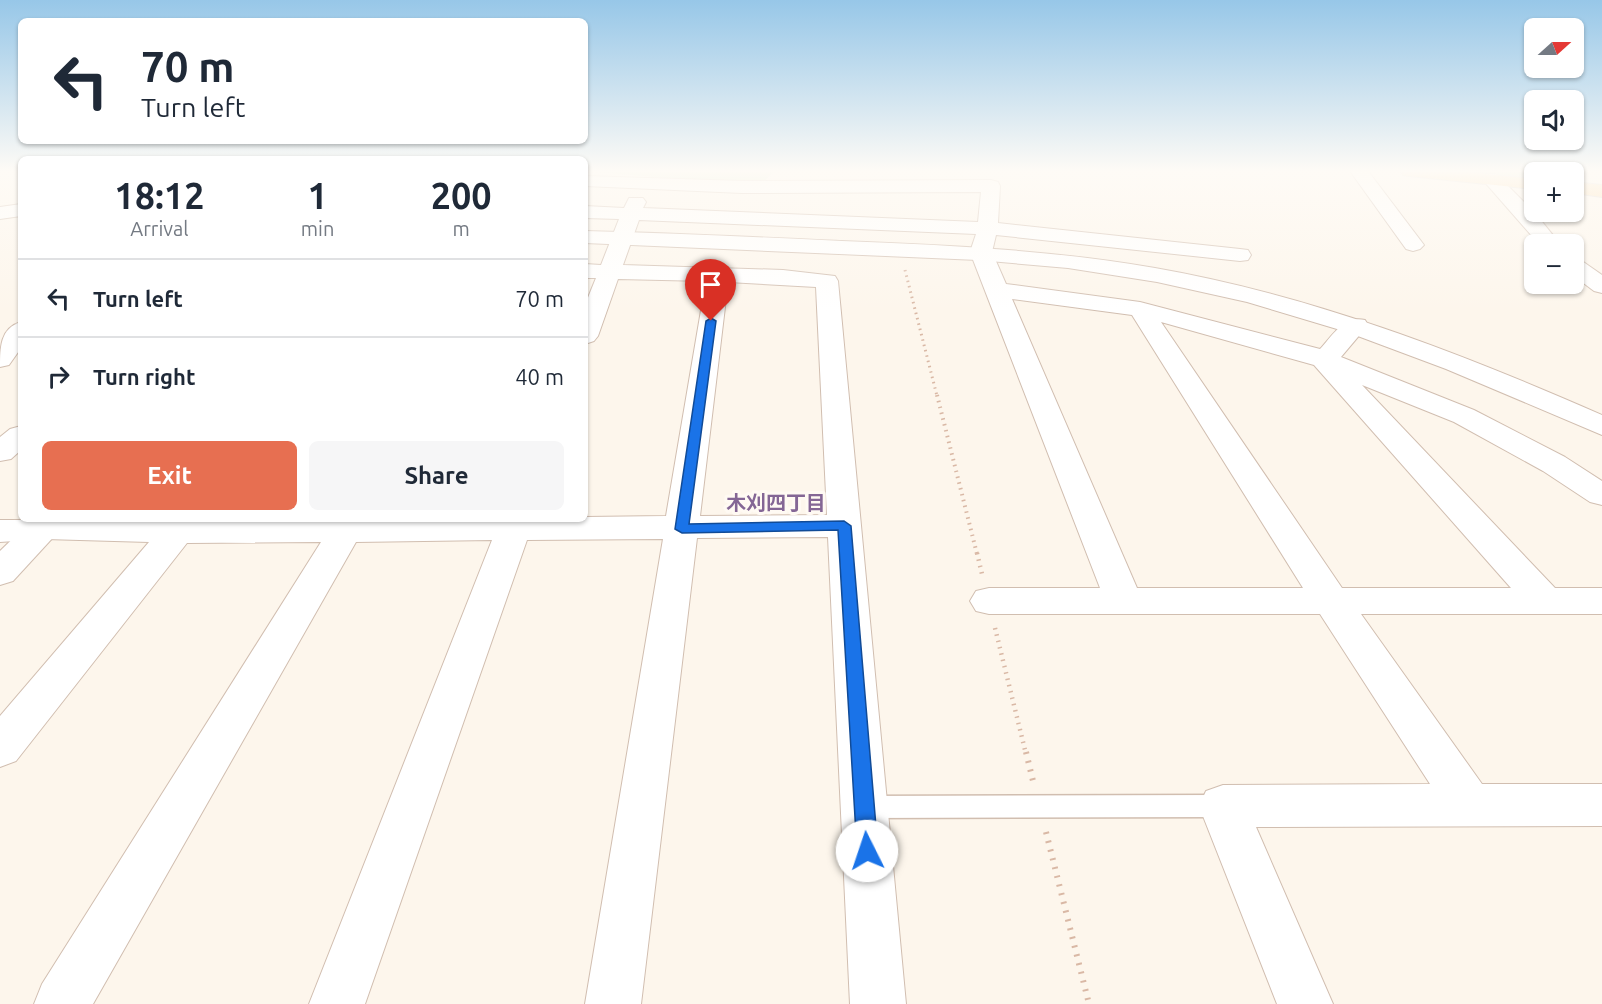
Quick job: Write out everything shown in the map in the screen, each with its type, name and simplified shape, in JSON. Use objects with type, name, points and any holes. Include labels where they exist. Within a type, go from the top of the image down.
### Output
[{"type":"street","points":[[588,328],[630,218]]},
{"type":"street","points":[[730,218],[988,228],[1240,255]]},
{"type":"street","points":[[989,218],[981,252],[1124,601]]},
{"type":"street","points":[[1393,218],[1413,245]]},
{"type":"street","points":[[1529,218],[1542,234]]},
{"type":"street","points":[[588,237],[981,252],[1080,262],[1144,272],[1214,286],[1356,325],[1514,386],[1602,426]]},
{"type":"street","points":[[588,271],[783,277],[827,281],[878,1004]]},
{"type":"street","points":[[1584,273],[1602,286]]},
{"type":"street","points":[[613,1004],[718,275]]},
{"type":"street","points":[[998,290],[1140,309],[1324,360],[1464,416],[1554,464],[1602,495]]},
{"type":"street","points":[[1140,309],[1331,601],[1470,806]]},
{"type":"street","points":[[1324,360],[1356,325]]},
{"type":"street","points":[[0,360],[18,334]]},
{"type":"street","points":[[0,360],[18,361]]},
{"type":"street","points":[[1324,360],[1545,601]]},
{"type":"street","points":[[0,433],[18,434]]},
{"type":"street","points":[[0,452],[18,437]]},
{"type":"street","points":[[0,531],[49,524],[515,524],[682,529],[844,526]]},
{"type":"street","points":[[0,572],[49,524]]},
{"type":"street","points":[[62,1004],[349,524]]},
{"type":"street","points":[[338,1004],[515,524]]},
{"type":"street","points":[[0,748],[182,525]]},
{"type":"street","points":[[988,601],[1602,601]]},
{"type":"street","points":[[1305,1004],[1223,806],[1602,805]]},
{"type":"lane","points":[[864,807],[1223,806]]},
{"type":"district","name":"木刈四丁目","points":[[776,503]]},
{"type":"route","points":[[711,321],[682,529],[844,526],[867,851]]}]
